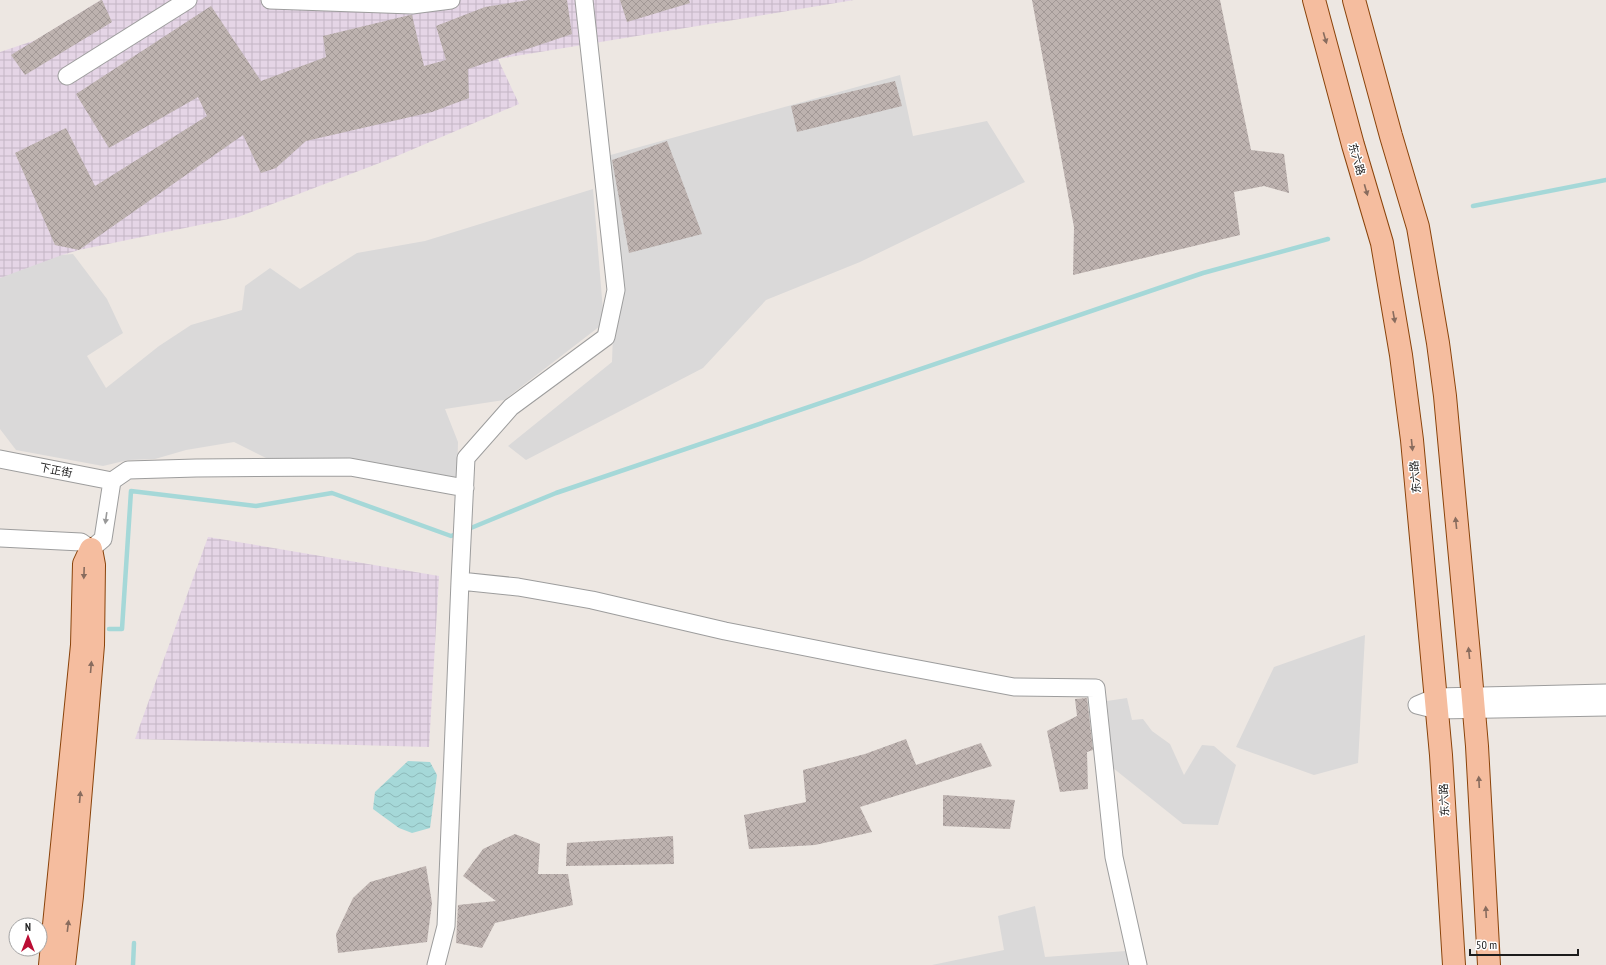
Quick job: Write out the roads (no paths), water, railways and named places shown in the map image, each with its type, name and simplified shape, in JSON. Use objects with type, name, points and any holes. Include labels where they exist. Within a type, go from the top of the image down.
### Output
[{"type":"main road","name":"东六路","points":[[1314,0],[1353,145],[1382,243],[1401,356],[1411,432],[1437,704],[1454,965]]},
{"type":"main road","points":[[1354,0],[1391,136],[1418,227],[1437,336],[1445,396],[1473,703],[1489,965]]},
{"type":"main road","points":[[50,965],[82,645],[84,564],[91,549]]},
{"type":"main road","points":[[64,965],[72,896],[93,645],[94,564],[91,549]]},
{"type":"street","points":[[67,76],[188,0]]},
{"type":"street","points":[[270,0],[412,5],[451,0]]},
{"type":"street","points":[[436,965],[446,926],[466,458],[511,407],[606,337],[616,290],[584,0]]},
{"type":"street","name":"下正街","points":[[0,459],[112,481]]},
{"type":"street","points":[[0,538],[81,542],[91,549],[103,539],[112,481],[128,470],[350,467],[465,488]]},
{"type":"street","points":[[460,581],[518,586],[592,600],[732,633],[1014,687],[1096,688],[1114,857],[1138,965]]},
{"type":"street","points":[[1437,704],[1473,703],[1606,693]]},
{"type":"street","points":[[1473,703],[1606,707]]},
{"type":"water","points":[[408,761],[430,762],[437,775],[430,828],[412,833],[399,828],[373,809],[375,792]]},
{"type":"waterway","points":[[1473,206],[1606,180]]},
{"type":"waterway","points":[[466,530],[556,493],[1203,273],[1328,239]]},
{"type":"waterway","points":[[109,629],[122,629],[131,491],[256,506],[332,493],[451,536],[459,533]]},
{"type":"waterway","points":[[133,965],[134,943]]}]
